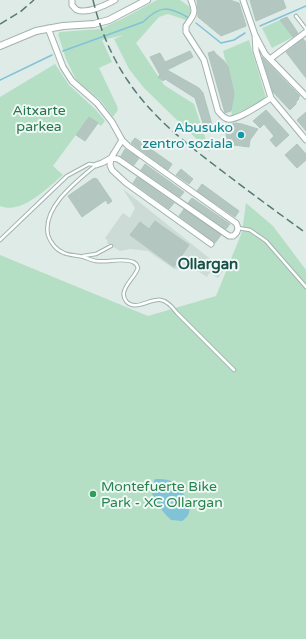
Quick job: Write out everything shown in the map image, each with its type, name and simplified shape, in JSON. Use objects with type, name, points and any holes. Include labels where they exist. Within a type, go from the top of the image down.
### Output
[{"type":"street","points":[[72,0],[72,5],[77,10],[85,10],[103,7],[115,0]]},
{"type":"street","points":[[0,46],[29,33],[48,28],[94,24],[109,20],[147,0]]},
{"type":"street","points":[[191,0],[194,15],[186,26],[186,32],[204,60],[218,111],[222,116],[227,119],[235,119],[271,98]]},
{"type":"street","points":[[243,0],[254,35],[256,51],[271,98],[306,140]]},
{"type":"street","points":[[48,28],[63,68],[72,81],[97,103],[112,122],[122,140],[236,223],[238,228],[233,236],[229,236],[118,159],[111,158],[102,164],[96,165]]},
{"type":"street","points":[[270,59],[306,32]]},
{"type":"street","points":[[254,35],[265,54],[306,96]]},
{"type":"street","points":[[122,140],[111,158],[110,165],[112,170],[126,183],[211,244]]},
{"type":"lane","points":[[296,16],[306,29]]},
{"type":"lane","points":[[0,240],[67,176],[90,164],[96,165]]},
{"type":"lane","points":[[96,165],[61,196],[53,210],[48,221],[49,239],[53,245],[64,253],[97,261],[134,262],[138,268],[124,292],[124,297],[127,302],[131,305],[137,306],[153,300],[162,300],[172,306],[177,313],[234,370]]},
{"type":"lane","points":[[238,228],[250,230],[266,241],[306,287]]},
{"type":"lane","points":[[80,256],[96,254],[111,246]]},
{"type":"shaded area","points":[[123,189],[224,270],[218,278],[209,273],[207,277],[196,270],[174,269],[148,251],[130,249],[120,251],[107,243],[108,241],[105,238],[123,213],[130,218],[135,208]]},
{"type":"green space","points":[[157,0],[180,0],[190,7],[191,14],[186,20],[168,14],[159,17],[136,43],[164,85],[194,104],[210,152],[144,88],[129,69],[114,39],[124,35],[102,40],[112,62],[99,68],[117,106],[118,110],[113,117],[100,100],[77,82],[66,59],[58,34],[60,32],[100,29]]},
{"type":"green space","points":[[280,20],[293,37],[272,48],[262,28]]},
{"type":"green space","points":[[249,40],[266,98],[232,116],[231,108],[234,93],[223,51]]},
{"type":"green space","name":"Aitxarte parkea","points":[[55,64],[69,85],[96,110],[105,121],[101,126],[89,117],[53,166],[63,175],[42,193],[34,199],[17,207],[8,208],[0,206],[0,97]]},
{"type":"green space","points":[[246,203],[273,226],[306,270],[306,639],[0,639],[0,255],[148,316],[216,296],[242,232]]},
{"type":"water","points":[[155,479],[165,479],[171,481],[184,495],[189,506],[189,512],[187,517],[182,521],[171,520],[155,502],[151,490]]},
{"type":"building","points":[[197,0],[230,0],[239,3],[246,26],[221,36],[198,17]]},
{"type":"building","points":[[250,0],[283,0],[286,8],[256,21]]},
{"type":"building","points":[[287,17],[298,33],[293,37],[280,20]]},
{"type":"building","points":[[303,39],[306,42],[306,78],[286,52]]},
{"type":"building","points":[[190,51],[193,57],[167,70],[199,88],[203,93],[213,128],[205,130],[195,98],[165,79],[163,81],[158,77],[160,75],[150,57],[160,53],[165,62]]},
{"type":"building","points":[[214,51],[228,67],[234,93],[231,111],[225,113],[208,53]]},
{"type":"building","points":[[262,57],[300,96],[296,104],[290,110],[273,92]]},
{"type":"building","points":[[266,110],[289,135],[276,147],[270,140],[274,136],[264,124],[260,128],[253,121]]},
{"type":"building","points":[[306,112],[306,131],[297,120]]},
{"type":"building","points":[[89,117],[98,123],[85,141],[76,135]]},
{"type":"building","name":"Abusuko zentro soziala","points":[[235,123],[258,129],[250,140],[249,147],[226,144],[227,138],[224,127]]},
{"type":"building","points":[[135,138],[172,164],[168,170],[131,143]]},
{"type":"building","points":[[297,144],[306,154],[306,160],[297,168],[285,155]]},
{"type":"building","points":[[125,149],[139,158],[134,165],[121,156]]},
{"type":"building","points":[[145,164],[184,192],[180,197],[141,170]]},
{"type":"building","points":[[181,169],[193,179],[189,184],[176,175]]},
{"type":"building","points":[[137,177],[174,203],[169,209],[133,183]]},
{"type":"building","points":[[94,178],[97,179],[112,201],[108,204],[106,200],[82,217],[68,196]]},
{"type":"building","points":[[202,184],[239,211],[235,217],[197,191]]},
{"type":"building","points":[[192,198],[230,224],[226,229],[188,203]]},
{"type":"building","points":[[184,209],[221,235],[215,243],[179,216]]},
{"type":"building","points":[[155,221],[189,245],[174,267],[130,235],[140,222],[149,229]]},
{"type":"waterway","points":[[260,26],[306,6]]},
{"type":"waterway","points":[[63,51],[143,22],[159,10],[164,9],[175,11],[189,18]]},
{"type":"waterway","points":[[196,23],[221,43],[234,40],[245,33]]},
{"type":"waterway","points":[[0,80],[52,55]]},
{"type":"railway","points":[[0,24],[20,12],[34,0]]},
{"type":"railway","points":[[93,0],[103,32],[116,62],[138,95],[150,109],[202,156],[306,233]]},
{"type":"place","name":"Abusuko zentro soziala","points":[[241,135]]},
{"type":"place","name":"Montefuerte Bike Park - XC Ollargan","points":[[93,494]]},
{"type":"district","name":"Ollargan","points":[[208,264]]}]
